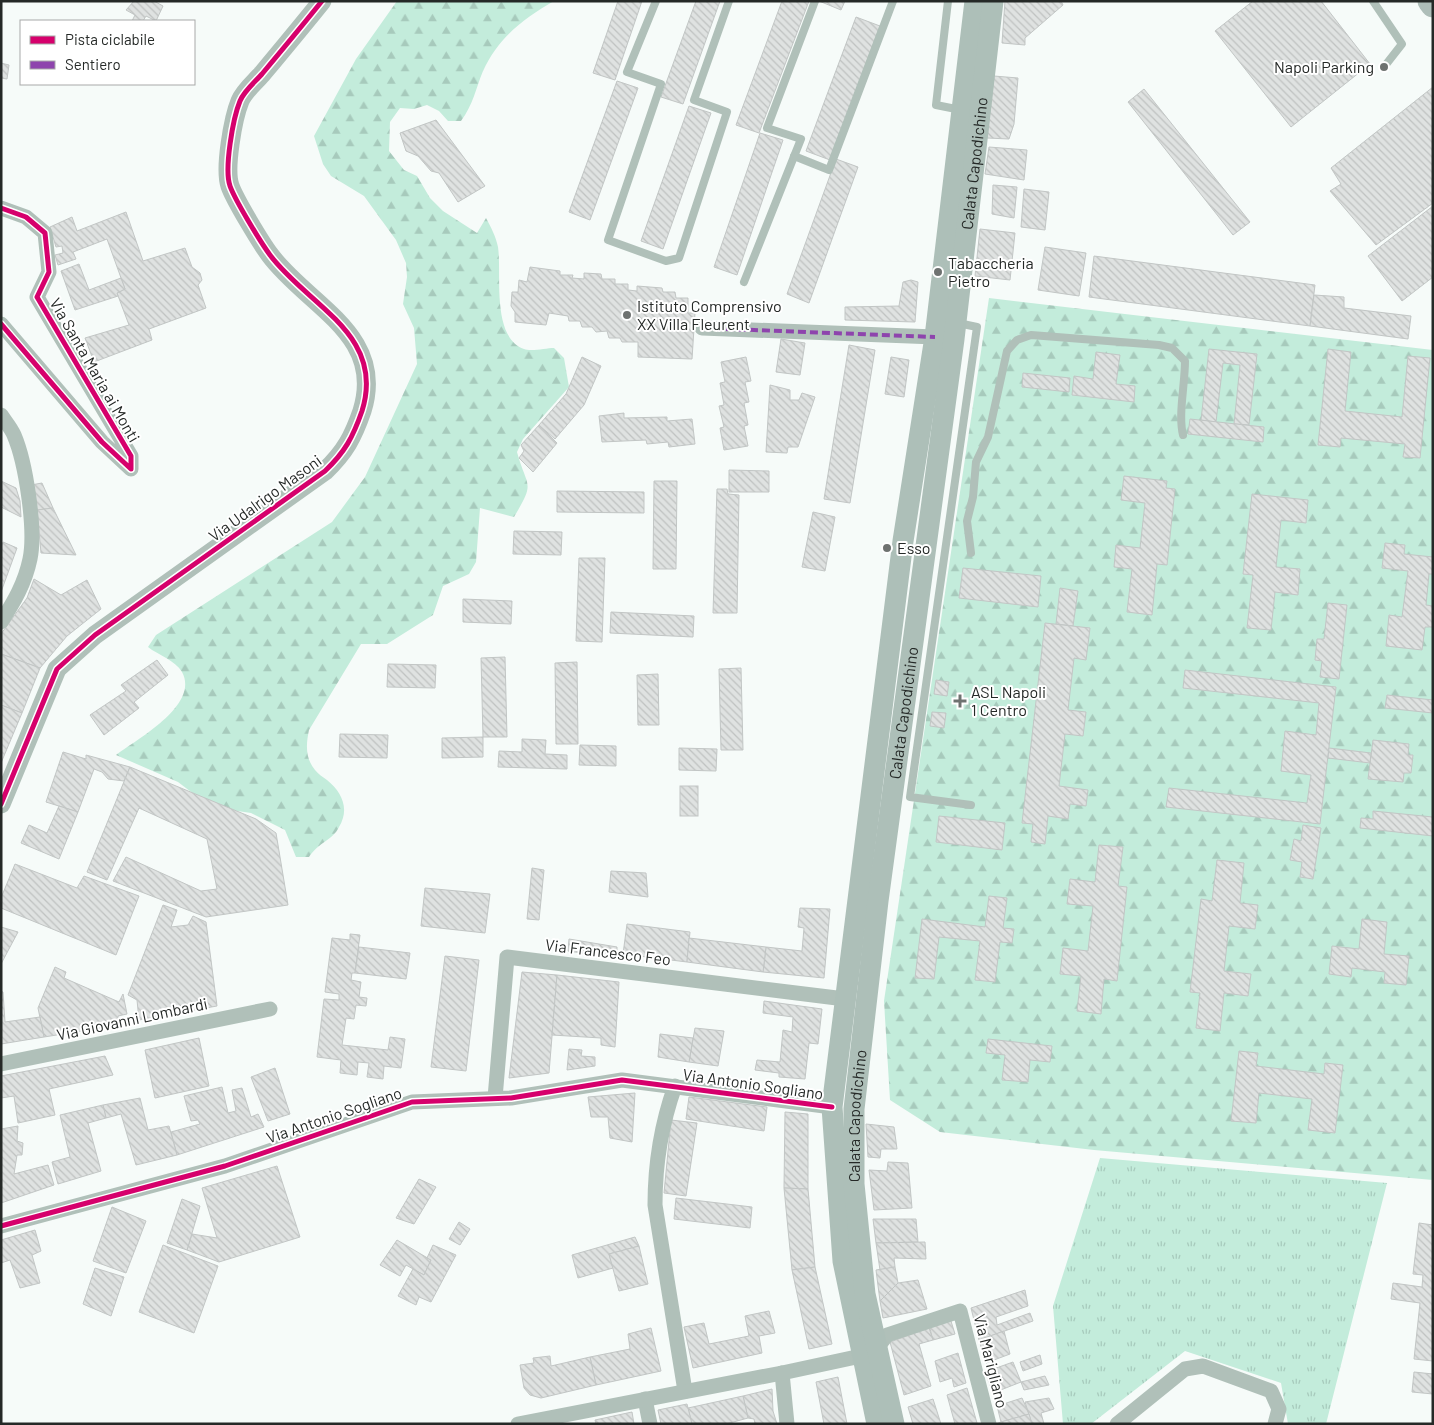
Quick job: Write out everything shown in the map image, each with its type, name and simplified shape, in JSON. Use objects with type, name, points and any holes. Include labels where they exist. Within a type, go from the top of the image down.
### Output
[{"type":"highway","points":[[1430,1],[1433,5]]},
{"type":"main road","name":"Calata Capodichino","points":[[894,1424],[869,1352],[843,1261],[832,1107],[903,541],[948,333],[961,110],[975,1]]},
{"type":"main road","name":"Calata Capodichino","points":[[877,1424],[854,1184],[854,1108],[948,333],[993,1]]},
{"type":"main road","name":"Via Antonio Sogliano","points":[[832,1107],[854,1108]]},
{"type":"street","name":"Via Udalrigo Masoni","points":[[1,804],[57,669],[95,635],[325,471],[341,456],[358,421],[365,401],[367,378],[366,365],[358,348],[333,318],[270,256],[230,186],[230,141],[241,100],[322,1]]},
{"type":"street","name":"Via Santa Maria ai Monti","points":[[1,208],[26,217],[45,233],[49,272],[37,297],[131,456],[131,469],[102,442],[1,324]]},
{"type":"street","points":[[702,328],[948,333]]},
{"type":"street","points":[[1,415],[13,433],[20,453],[32,537],[30,559],[18,597],[1,622]]},
{"type":"street","name":"Via Francesco Feo","points":[[495,1098],[507,957],[845,999]]},
{"type":"street","name":"Via Giovanni Lombardi","points":[[1,1064],[270,1009]]},
{"type":"street","name":"Via Antonio Sogliano","points":[[1,1226],[225,1166],[412,1102],[495,1098],[622,1080],[832,1107]]},
{"type":"street","points":[[675,1086],[663,1120],[655,1181],[655,1204],[685,1391]]},
{"type":"street","name":"Via Marigliano","points":[[869,1352],[887,1335],[960,1311],[988,1424]]},
{"type":"street","points":[[518,1424],[782,1373],[869,1352]]},
{"type":"street","points":[[1117,1424],[1185,1369],[1203,1366],[1271,1391],[1279,1409],[1275,1424]]},
{"type":"street","points":[[782,1373],[787,1424]]},
{"type":"street","points":[[645,1399],[650,1424]]},
{"type":"lane","points":[[656,1],[627,72],[660,84],[608,240],[666,261],[679,258],[728,112],[694,100],[729,1]]},
{"type":"lane","points":[[744,282],[800,139],[767,128],[815,1]]},
{"type":"lane","points":[[794,156],[829,170],[893,1]]},
{"type":"lane","points":[[948,1],[936,105],[961,110]]},
{"type":"lane","points":[[1373,1],[1402,44],[1384,67]]},
{"type":"lane","points":[[948,333],[977,326],[910,797],[971,805]]},
{"type":"lane","points":[[971,553],[967,521],[973,497],[976,462],[988,438],[1007,351],[1017,340],[1031,335],[1159,345],[1172,348],[1185,361],[1185,384],[1180,424],[1183,434]]},
{"type":"green space","points":[[397,1],[554,1],[522,22],[496,49],[483,71],[471,103],[461,121],[448,121],[439,111],[427,105],[414,109],[400,108],[390,122],[389,151],[404,170],[417,176],[430,198],[443,211],[477,233],[486,218],[498,247],[500,304],[502,319],[507,332],[514,342],[524,349],[554,348],[564,358],[569,387],[523,439],[517,452],[528,484],[525,496],[514,517],[480,508],[476,562],[469,574],[443,586],[433,615],[387,644],[361,644],[309,730],[307,746],[309,761],[316,771],[337,790],[343,801],[344,814],[336,831],[309,857],[296,857],[285,830],[251,813],[224,809],[199,798],[178,782],[116,755],[164,720],[175,709],[182,697],[185,684],[182,672],[171,661],[148,647],[156,635],[332,522],[365,477],[417,364],[414,328],[403,304],[407,277],[406,263],[396,240],[364,196],[331,176],[323,164],[314,136],[356,59]]},
{"type":"green space","points":[[989,298],[1433,350],[1433,1180],[1094,1150],[940,1132],[890,1100],[884,1001]]},
{"type":"green space","points":[[1100,1158],[1387,1183],[1326,1424],[1288,1424],[1281,1383],[1185,1351],[1091,1424],[1063,1424],[1053,1306]]},
{"type":"building","points":[[134,1],[154,1],[163,6],[156,20],[146,16],[144,20],[132,20],[135,15],[126,10]]},
{"type":"building","points":[[618,1],[642,1],[615,80],[593,73]]},
{"type":"building","points":[[696,1],[720,1],[683,104],[661,97]]},
{"type":"building","points":[[782,1],[809,1],[759,133],[736,125]]},
{"type":"building","points":[[819,1],[845,1],[841,10]]},
{"type":"building","points":[[1005,1],[1061,1],[1063,5],[1025,38],[1025,45],[1002,43]]},
{"type":"building","points":[[1253,1],[1321,1],[1370,64],[1291,127],[1215,31]]},
{"type":"building","points":[[856,17],[880,26],[830,160],[806,151]]},
{"type":"building","points":[[1,63],[9,65],[7,79],[1,78]]},
{"type":"building","points":[[994,76],[1018,78],[1014,124],[1009,139],[987,138]]},
{"type":"building","points":[[617,81],[638,88],[590,220],[569,212]]},
{"type":"building","points":[[1433,87],[1433,203],[1376,245],[1330,191],[1341,184],[1331,168]]},
{"type":"building","points":[[1144,89],[1250,222],[1233,235],[1128,102]]},
{"type":"building","points":[[689,106],[711,113],[663,249],[641,241]]},
{"type":"building","points":[[436,120],[485,186],[458,202],[439,173],[431,171],[418,156],[406,151],[400,133]]},
{"type":"building","points":[[760,133],[783,140],[737,275],[714,267]]},
{"type":"building","points":[[989,147],[1027,150],[1024,180],[985,174]]},
{"type":"building","points":[[836,159],[858,167],[809,303],[787,294]]},
{"type":"building","points":[[993,185],[1017,187],[1014,218],[992,214]]},
{"type":"building","points":[[1024,189],[1049,192],[1045,230],[1021,227]]},
{"type":"building","points":[[1433,206],[1433,277],[1402,301],[1368,256]]},
{"type":"building","points":[[126,212],[143,261],[185,248],[192,267],[200,273],[202,280],[198,285],[206,308],[149,329],[152,340],[94,362],[85,338],[129,325],[117,293],[125,289],[107,239],[73,252],[76,259],[58,265],[55,255],[63,253],[62,246],[56,247],[50,227],[72,217],[77,231]]},
{"type":"building","points":[[980,229],[1015,233],[1010,280],[975,276]]},
{"type":"building","points":[[1045,247],[1086,253],[1079,296],[1038,290]]},
{"type":"building","points":[[1094,256],[1315,285],[1310,326],[1089,297]]},
{"type":"building","points":[[79,264],[89,290],[121,278],[125,289],[117,293],[118,296],[75,310],[61,271]]},
{"type":"building","name":"Istituto Comprensivo XX Villa Fleurent","points":[[530,267],[560,271],[560,275],[573,275],[572,278],[584,279],[584,273],[601,274],[602,279],[615,279],[615,284],[628,284],[628,290],[637,291],[637,286],[662,288],[663,292],[675,292],[676,298],[688,298],[688,313],[695,313],[692,359],[638,357],[638,342],[622,342],[620,338],[609,338],[607,331],[596,332],[592,327],[582,327],[580,321],[569,321],[568,316],[549,313],[546,325],[515,322],[515,312],[511,306],[512,292],[518,292],[519,280],[527,282]]},
{"type":"building","points":[[911,280],[918,282],[915,322],[845,320],[845,307],[899,306],[903,282]]},
{"type":"building","points":[[1314,295],[1344,297],[1344,308],[1411,316],[1408,339],[1310,326]]},
{"type":"building","points":[[781,339],[805,343],[800,375],[776,372]]},
{"type":"building","points":[[849,345],[875,350],[850,503],[824,499]]},
{"type":"building","points":[[1209,349],[1257,354],[1249,425],[1234,424],[1240,365],[1223,363],[1216,422],[1201,420]]},
{"type":"building","points":[[1328,349],[1351,352],[1345,411],[1402,417],[1408,356],[1430,358],[1420,458],[1403,457],[1405,444],[1341,438],[1340,447],[1318,445]]},
{"type":"building","points":[[1096,352],[1120,355],[1116,384],[1135,386],[1134,402],[1072,395],[1074,376],[1093,379]]},
{"type":"building","points":[[582,357],[601,366],[584,405],[555,439],[539,425],[566,394]]},
{"type":"building","points":[[746,357],[751,381],[745,382],[749,402],[744,403],[748,425],[744,426],[748,446],[724,450],[720,428],[724,427],[719,406],[724,405],[720,383],[725,382],[721,362]]},
{"type":"building","points":[[891,357],[909,360],[904,397],[885,394]]},
{"type":"building","points":[[1023,373],[1070,378],[1069,392],[1022,387]]},
{"type":"building","points":[[770,385],[790,390],[790,400],[799,400],[802,393],[815,397],[798,447],[788,447],[787,453],[766,452]]},
{"type":"building","points":[[624,413],[624,418],[667,417],[667,421],[692,419],[695,444],[669,447],[668,442],[647,444],[646,440],[602,442],[599,416]]},
{"type":"building","points":[[1190,419],[1264,427],[1263,442],[1188,434]]},
{"type":"building","points":[[539,425],[557,443],[533,472],[519,458],[524,451],[521,445]]},
{"type":"building","points":[[729,470],[769,471],[769,492],[729,492]]},
{"type":"building","points":[[1124,476],[1167,481],[1166,488],[1175,489],[1167,565],[1157,564],[1152,615],[1127,612],[1132,569],[1114,567],[1116,545],[1140,548],[1145,503],[1121,500]]},
{"type":"building","points":[[1,481],[16,488],[20,501],[21,517],[1,507]]},
{"type":"building","points":[[654,481],[677,481],[676,569],[653,569]]},
{"type":"building","points":[[42,483],[53,508],[37,510],[31,485]]},
{"type":"building","points":[[717,489],[727,489],[728,494],[739,495],[737,613],[713,613]]},
{"type":"building","points":[[557,491],[644,492],[644,513],[557,512]]},
{"type":"building","points":[[1252,494],[1308,500],[1306,523],[1281,520],[1276,567],[1300,569],[1298,595],[1275,592],[1271,630],[1247,628],[1253,575],[1243,574]]},
{"type":"building","points":[[53,508],[76,555],[41,553],[37,510]]},
{"type":"building","points":[[813,512],[835,517],[825,571],[802,567]]},
{"type":"building","points":[[514,531],[562,532],[561,555],[513,554]]},
{"type":"building","points":[[3,542],[17,548],[1,592],[1,547]]},
{"type":"building","points":[[1385,543],[1405,545],[1404,554],[1433,557],[1433,574],[1429,574],[1426,605],[1433,606],[1433,627],[1425,627],[1422,650],[1386,646],[1389,615],[1402,617],[1408,571],[1382,568]]},
{"type":"building","points":[[579,558],[605,558],[602,642],[576,641]]},
{"type":"building","points":[[963,568],[1041,576],[1038,607],[959,598]]},
{"type":"building","points":[[34,579],[61,595],[87,580],[101,609],[67,636],[40,668],[1,654],[1,634],[27,598]]},
{"type":"building","points":[[1060,588],[1078,591],[1073,626],[1056,624]]},
{"type":"building","points":[[463,599],[512,601],[511,624],[463,622]]},
{"type":"building","points":[[1328,603],[1347,605],[1339,679],[1320,677],[1322,661],[1315,660],[1317,639],[1324,639]]},
{"type":"building","points":[[611,612],[694,616],[693,637],[610,633]]},
{"type":"building","points":[[1045,623],[1090,628],[1086,660],[1074,658],[1068,710],[1086,712],[1083,736],[1065,734],[1059,786],[1088,790],[1086,806],[1070,804],[1068,819],[1048,816],[1045,844],[1031,842],[1033,824],[1022,823]]},
{"type":"building","points":[[1,654],[40,668],[22,713],[1,705]]},
{"type":"building","points":[[505,657],[507,737],[483,737],[481,658]]},
{"type":"building","points":[[157,660],[168,675],[134,702],[139,708],[104,735],[90,715],[126,691],[121,685]]},
{"type":"building","points":[[577,662],[578,744],[556,744],[555,663]]},
{"type":"building","points":[[388,664],[436,665],[435,688],[387,687]]},
{"type":"building","points":[[741,668],[743,750],[721,750],[719,669]]},
{"type":"building","points":[[1185,670],[1336,687],[1320,824],[1166,807],[1169,788],[1307,803],[1311,775],[1281,771],[1285,731],[1316,735],[1319,703],[1183,688]]},
{"type":"building","points":[[658,674],[659,725],[638,725],[637,675]]},
{"type":"building","points":[[936,680],[949,682],[947,696],[934,694]]},
{"type":"building","points":[[1387,695],[1433,700],[1433,713],[1385,708]]},
{"type":"building","points":[[1,705],[22,713],[1,763]]},
{"type":"building","points":[[932,712],[946,713],[944,728],[930,726]]},
{"type":"building","points":[[340,734],[388,735],[387,758],[339,757]]},
{"type":"building","points":[[483,737],[483,757],[442,758],[442,738]]},
{"type":"building","points":[[522,739],[546,740],[545,754],[567,755],[567,769],[498,767],[499,751],[522,752]]},
{"type":"building","points":[[1373,740],[1409,744],[1408,755],[1413,755],[1411,773],[1404,773],[1403,782],[1368,779]]},
{"type":"building","points":[[580,745],[616,746],[616,766],[579,765]]},
{"type":"building","points":[[679,748],[717,749],[716,771],[679,770]]},
{"type":"building","points":[[1329,748],[1371,753],[1370,763],[1328,758]]},
{"type":"building","points":[[63,752],[86,759],[86,755],[130,767],[124,781],[108,779],[102,772],[94,769],[78,812],[46,802]]},
{"type":"building","points":[[130,767],[256,819],[276,833],[288,905],[206,917],[113,881],[126,857],[201,891],[217,889],[207,839],[139,808],[107,880],[87,872]]},
{"type":"building","points":[[680,786],[698,786],[698,816],[680,816]]},
{"type":"building","points":[[59,806],[78,812],[59,859],[21,843],[29,825],[47,833]]},
{"type":"building","points":[[1373,811],[1433,817],[1433,836],[1360,828],[1361,818],[1373,819]]},
{"type":"building","points":[[939,816],[1005,823],[1002,850],[936,842]]},
{"type":"building","points":[[1303,825],[1321,828],[1313,879],[1300,877],[1302,862],[1290,860],[1294,839],[1301,841]]},
{"type":"building","points":[[1099,845],[1123,847],[1118,886],[1127,887],[1117,981],[1104,979],[1101,1014],[1077,1011],[1081,976],[1060,974],[1063,948],[1088,951],[1093,906],[1067,904],[1070,879],[1095,882]]},
{"type":"building","points":[[1217,860],[1244,863],[1240,903],[1258,905],[1255,929],[1229,926],[1224,971],[1251,974],[1248,996],[1224,993],[1220,1031],[1196,1028],[1200,993],[1190,992],[1201,899],[1212,901]]},
{"type":"building","points":[[15,864],[77,888],[84,876],[139,896],[116,955],[1,908],[1,898]]},
{"type":"building","points":[[532,868],[544,870],[539,920],[527,919]]},
{"type":"building","points":[[611,871],[646,873],[648,897],[609,892]]},
{"type":"building","points":[[425,888],[490,894],[485,933],[421,926]]},
{"type":"building","points":[[989,896],[1007,898],[1003,928],[1014,929],[1012,943],[1000,942],[995,982],[975,980],[980,941],[939,937],[934,979],[915,978],[922,919],[985,927]]},
{"type":"building","points":[[163,905],[177,910],[171,927],[188,925],[193,916],[206,922],[217,1006],[139,1020],[137,1000],[128,995]]},
{"type":"building","points":[[800,908],[830,909],[824,978],[763,972],[766,947],[802,951],[804,928],[798,927]]},
{"type":"building","points":[[1362,919],[1387,922],[1384,954],[1409,956],[1406,985],[1384,983],[1385,972],[1352,968],[1351,977],[1329,974],[1332,946],[1359,949]]},
{"type":"building","points":[[627,924],[690,932],[687,962],[623,954]]},
{"type":"building","points":[[1,927],[18,932],[1,964]]},
{"type":"building","points":[[350,934],[360,935],[355,973],[352,973],[351,980],[361,982],[359,997],[367,998],[366,1006],[356,1005],[354,1019],[346,1018],[342,1045],[388,1050],[390,1037],[405,1039],[401,1068],[384,1066],[383,1079],[367,1077],[369,1063],[358,1062],[357,1075],[340,1073],[341,1060],[317,1057],[324,999],[339,1000],[339,994],[325,992],[332,938],[350,940]]},
{"type":"building","points":[[689,938],[766,947],[763,972],[687,962]]},
{"type":"building","points":[[569,939],[617,947],[617,958],[568,951]]},
{"type":"building","points":[[359,947],[410,953],[406,979],[355,973]]},
{"type":"building","points":[[445,956],[479,960],[466,1071],[431,1067]]},
{"type":"building","points":[[55,967],[66,972],[64,978],[119,1002],[123,994],[127,1014],[118,1016],[119,1025],[44,1037],[38,1008]]},
{"type":"building","points":[[522,972],[557,975],[549,1073],[509,1078]]},
{"type":"building","points":[[557,975],[619,982],[615,1047],[601,1045],[601,1038],[552,1035]]},
{"type":"building","points":[[1,991],[3,992],[5,1022],[40,1017],[44,1037],[1,1044]]},
{"type":"building","points":[[764,1001],[822,1009],[818,1044],[809,1043],[805,1079],[779,1077],[779,1073],[755,1070],[757,1060],[780,1062],[783,1030],[792,1032],[793,1017],[763,1013]]},
{"type":"building","points":[[695,1028],[724,1031],[718,1066],[689,1062]]},
{"type":"building","points":[[660,1034],[693,1038],[689,1062],[658,1057]]},
{"type":"building","points":[[199,1038],[209,1086],[155,1098],[145,1050]]},
{"type":"building","points":[[988,1039],[1052,1046],[1050,1062],[1030,1060],[1028,1082],[1002,1080],[1005,1055],[986,1053]]},
{"type":"building","points":[[569,1049],[582,1050],[581,1056],[595,1057],[595,1066],[567,1070]]},
{"type":"building","points":[[1239,1051],[1258,1053],[1256,1066],[1324,1074],[1325,1063],[1343,1065],[1335,1133],[1308,1130],[1312,1099],[1259,1093],[1256,1123],[1231,1121]]},
{"type":"building","points":[[105,1056],[113,1075],[49,1089],[55,1115],[18,1123],[14,1096],[1,1098],[1,1076]]},
{"type":"building","points":[[275,1068],[290,1114],[268,1121],[251,1077]]},
{"type":"building","points":[[222,1087],[228,1113],[236,1111],[232,1090],[242,1088],[251,1117],[258,1114],[264,1127],[177,1155],[171,1132],[200,1124],[198,1120],[191,1121],[184,1096]]},
{"type":"building","points":[[635,1093],[632,1142],[610,1138],[608,1117],[591,1117],[588,1097]]},
{"type":"building","points":[[689,1097],[767,1107],[764,1131],[686,1119]]},
{"type":"building","points":[[140,1098],[148,1130],[169,1126],[177,1155],[136,1165],[121,1114],[106,1118],[103,1105]]},
{"type":"building","points":[[103,1105],[106,1118],[88,1123],[101,1171],[58,1184],[52,1162],[70,1157],[60,1115]]},
{"type":"building","points":[[785,1112],[808,1114],[808,1189],[784,1188]]},
{"type":"building","points":[[671,1120],[697,1123],[686,1196],[664,1193]]},
{"type":"building","points":[[866,1124],[894,1127],[897,1149],[881,1149],[880,1158],[868,1157]]},
{"type":"building","points":[[18,1126],[17,1141],[23,1143],[22,1155],[17,1155],[14,1174],[48,1165],[54,1185],[1,1203],[1,1129]]},
{"type":"building","points":[[888,1162],[908,1163],[912,1208],[874,1210],[869,1170],[887,1171]]},
{"type":"building","points":[[277,1166],[300,1237],[219,1262],[187,1250],[192,1234],[217,1238],[202,1188]]},
{"type":"building","points":[[419,1179],[436,1187],[414,1224],[396,1218]]},
{"type":"building","points":[[784,1188],[808,1189],[815,1267],[792,1270]]},
{"type":"building","points":[[676,1198],[752,1207],[750,1228],[674,1219]]},
{"type":"building","points":[[182,1199],[200,1206],[187,1250],[167,1243]]},
{"type":"building","points":[[112,1207],[146,1221],[126,1273],[93,1261]]},
{"type":"building","points":[[873,1219],[916,1219],[918,1242],[876,1243]]},
{"type":"building","points":[[459,1222],[470,1229],[460,1245],[449,1239]]},
{"type":"building","points":[[1419,1223],[1433,1225],[1433,1361],[1414,1359],[1420,1303],[1391,1299],[1393,1283],[1422,1287],[1423,1275],[1413,1274]]},
{"type":"building","points":[[35,1230],[41,1251],[32,1255],[40,1283],[20,1288],[10,1260],[1,1263],[1,1240]]},
{"type":"building","points":[[635,1237],[639,1246],[609,1254],[613,1268],[578,1278],[572,1255]]},
{"type":"building","points":[[397,1240],[431,1260],[424,1275],[406,1265],[400,1276],[380,1265]]},
{"type":"building","points":[[925,1242],[926,1259],[894,1258],[895,1267],[880,1270],[876,1243]]},
{"type":"building","points":[[163,1245],[218,1266],[194,1333],[139,1312]]},
{"type":"building","points":[[433,1245],[456,1255],[431,1302],[419,1297],[416,1305],[398,1296],[413,1269],[424,1275],[431,1260],[427,1258]]},
{"type":"building","points":[[639,1246],[648,1284],[619,1291],[609,1254]]},
{"type":"building","points":[[815,1267],[832,1344],[809,1349],[792,1270]]},
{"type":"building","points":[[895,1267],[898,1283],[880,1301],[876,1270]]},
{"type":"building","points":[[95,1268],[124,1277],[111,1316],[83,1304]]},
{"type":"building","points":[[918,1280],[927,1309],[883,1318],[880,1301],[898,1283]]},
{"type":"building","points":[[1025,1290],[1028,1306],[996,1317],[997,1325],[1030,1313],[1033,1321],[979,1340],[971,1308]]},
{"type":"building","points":[[769,1311],[775,1333],[759,1336],[762,1353],[693,1368],[684,1327],[704,1323],[709,1344],[749,1336],[745,1316]]},
{"type":"building","points":[[950,1318],[955,1334],[933,1340],[929,1325]]},
{"type":"building","points":[[651,1328],[661,1371],[596,1385],[590,1357],[630,1349],[628,1334]]},
{"type":"building","points":[[929,1328],[933,1340],[919,1344],[931,1386],[904,1395],[890,1342]]},
{"type":"building","points":[[1004,1331],[1010,1354],[986,1363],[979,1340]]},
{"type":"building","points":[[958,1353],[966,1383],[954,1387],[952,1378],[940,1382],[935,1361]]},
{"type":"building","points":[[1040,1355],[1042,1364],[1023,1371],[1020,1362]]},
{"type":"building","points":[[550,1356],[551,1366],[590,1357],[596,1385],[541,1398],[530,1395],[524,1388],[520,1365],[534,1363],[533,1358]]},
{"type":"building","points":[[1013,1362],[1021,1382],[993,1393],[985,1372]]},
{"type":"building","points":[[1414,1372],[1433,1374],[1433,1394],[1412,1392]]},
{"type":"building","points":[[1045,1376],[1049,1385],[1024,1390],[1021,1382]]},
{"type":"building","points":[[838,1377],[847,1424],[824,1424],[816,1382]]},
{"type":"building","points":[[967,1388],[977,1423],[955,1424],[947,1395]]},
{"type":"building","points":[[772,1389],[773,1411],[777,1424],[755,1424],[754,1419],[748,1418],[743,1396]]},
{"type":"building","points":[[743,1396],[748,1418],[726,1424],[692,1424],[688,1408]]},
{"type":"building","points":[[1022,1398],[1029,1414],[1001,1422],[997,1406]]},
{"type":"building","points":[[1049,1398],[1054,1409],[1041,1413],[1044,1424],[1032,1424],[1025,1402]]},
{"type":"building","points":[[933,1399],[941,1424],[913,1424],[908,1407]]},
{"type":"building","points":[[687,1404],[692,1424],[661,1424],[658,1410]]},
{"type":"building","points":[[632,1412],[634,1424],[596,1424],[595,1420]]},
{"type":"building","points":[[1029,1414],[1032,1424],[996,1424],[1001,1422]]},
{"type":"marked path","points":[[702,328],[935,337]]},
{"type":"cycle path","points":[[1,804],[57,669],[95,635],[325,471],[343,451],[359,420],[366,384],[363,361],[353,341],[339,323],[286,273],[270,255],[237,201],[228,178],[232,131],[242,97],[322,1]]},
{"type":"cycle path","points":[[1,208],[26,217],[45,233],[49,272],[37,297],[131,456],[131,469],[102,442],[1,324]]},
{"type":"cycle path","points":[[1,1226],[225,1166],[412,1102],[511,1098],[622,1080],[832,1107]]},
{"type":"place","name":"Napoli Parking","points":[[1384,67]]},
{"type":"place","name":"Tabaccheria Pietro","points":[[938,272]]},
{"type":"place","name":"Istituto Comprensivo XX Villa Fleurent","points":[[627,315]]},
{"type":"place","name":"Esso","points":[[887,548]]},
{"type":"place","name":"ASL Napoli 1 Centro","points":[[960,701]]}]
